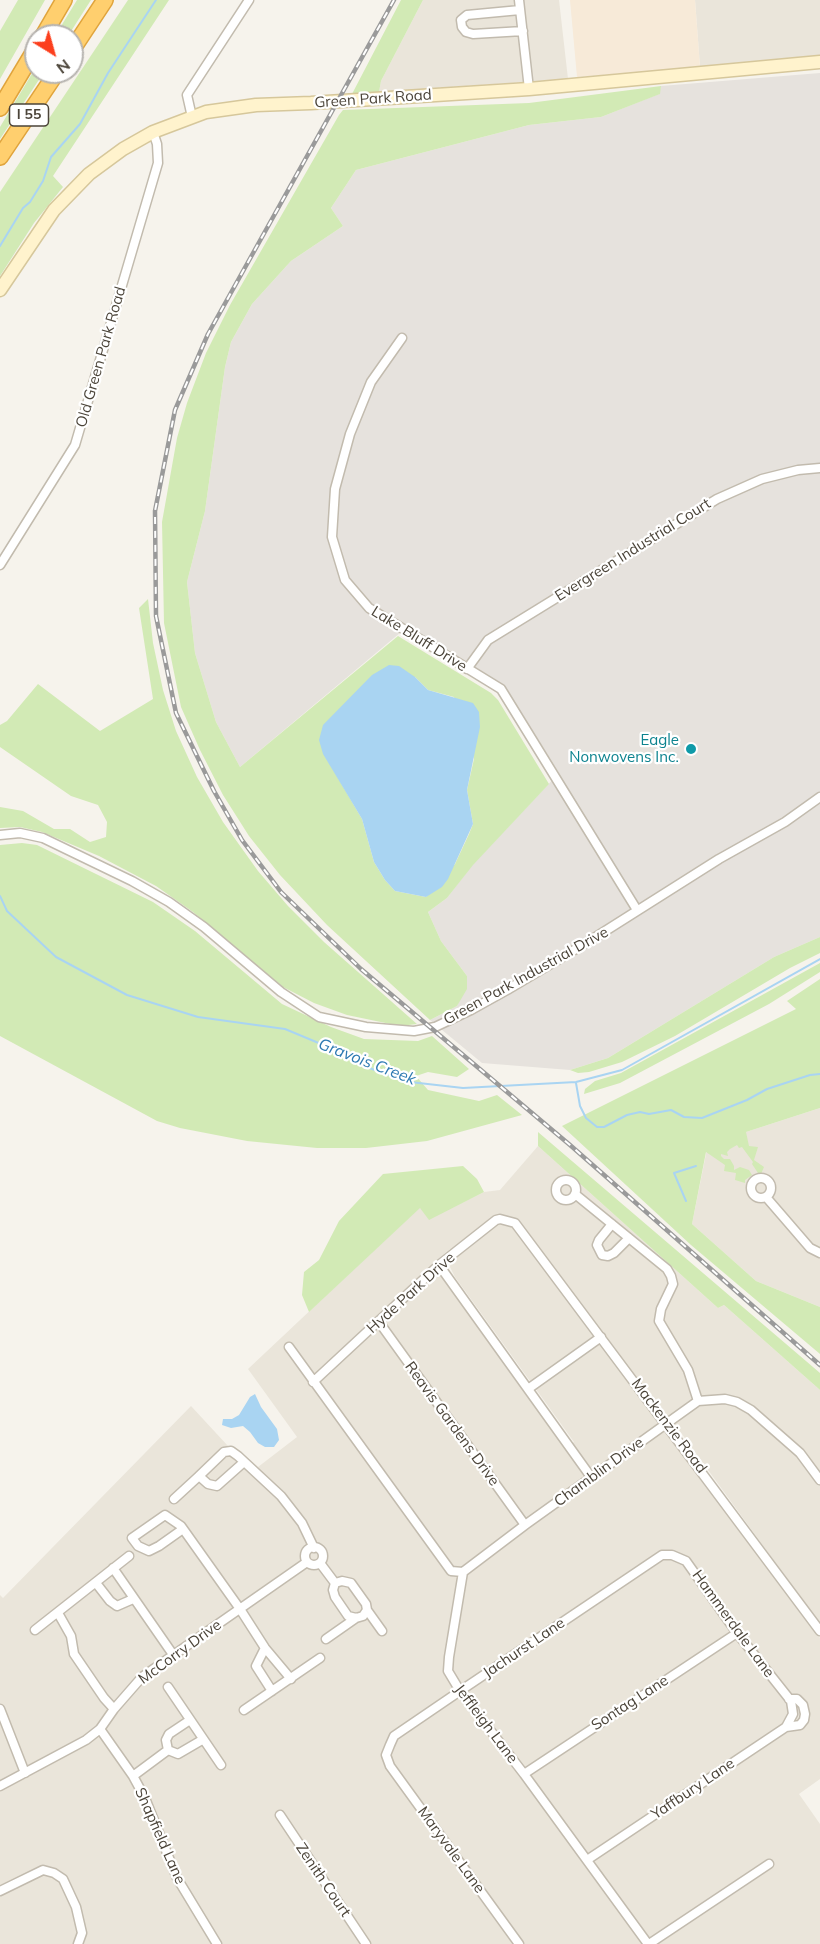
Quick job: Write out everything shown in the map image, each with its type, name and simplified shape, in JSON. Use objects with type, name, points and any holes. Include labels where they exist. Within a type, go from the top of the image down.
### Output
[{"type":"highway","points":[[50,24],[64,0]]},
{"type":"highway","points":[[84,32],[105,0]]},
{"type":"highway","name":"I 55","points":[[0,108],[24,68]]},
{"type":"highway","name":"I 55","points":[[0,158],[49,84]]},
{"type":"street","points":[[192,117],[187,95],[249,0]]},
{"type":"street","points":[[519,0],[529,89]]},
{"type":"street","points":[[520,10],[467,15],[461,20],[466,32],[473,34],[523,31]]},
{"type":"street","name":"Green Park Road","points":[[0,290],[43,225],[76,185],[105,161],[153,132],[192,117],[239,106],[529,89],[820,62]]},
{"type":"street","name":"Old Green Park Road","points":[[0,565],[75,445],[158,163],[158,144],[153,132]]},
{"type":"street","name":"Lake Bluff Drive","points":[[402,338],[371,382],[350,434],[335,489],[332,537],[345,580],[369,608],[501,689],[637,910]]},
{"type":"street","name":"Evergreen Industrial Court","points":[[467,669],[488,640],[717,499],[762,479],[798,470],[820,468]]},
{"type":"street","name":"Green Park Industrial Drive","points":[[0,835],[20,833],[43,838],[132,880],[169,902],[204,927],[281,992],[319,1017],[366,1028],[414,1031],[435,1027],[507,990],[719,859],[785,822],[820,797]]},
{"type":"street","points":[[575,1194],[666,1269],[673,1284],[661,1309],[659,1321],[688,1370],[698,1401],[725,1399],[737,1402],[751,1410],[800,1453],[820,1480]]},
{"type":"street","points":[[766,1197],[810,1248],[820,1253]]},
{"type":"street","name":"Hyde Park Drive","points":[[313,1382],[439,1265],[496,1220],[515,1223]]},
{"type":"street","name":"Mackenzie Road","points":[[515,1223],[820,1631]]},
{"type":"street","points":[[612,1224],[598,1240],[597,1245],[602,1255],[608,1256],[614,1253],[629,1238]]},
{"type":"street","points":[[439,1265],[591,1477]]},
{"type":"street","name":"Reavis Gardens Drive","points":[[379,1322],[525,1525]]},
{"type":"street","points":[[528,1389],[602,1337]]},
{"type":"street","points":[[289,1347],[451,1571],[463,1572]]},
{"type":"street","name":"Chamblin Drive","points":[[463,1572],[698,1401]]},
{"type":"street","points":[[174,1499],[224,1452],[231,1451],[281,1496],[302,1522],[314,1548],[322,1552],[323,1558],[320,1563],[312,1565],[307,1562],[306,1554],[309,1549],[314,1548]]},
{"type":"street","points":[[199,1476],[208,1484],[217,1486],[244,1462]]},
{"type":"street","points":[[183,1529],[149,1551],[138,1546],[132,1538],[165,1515],[183,1529],[265,1648],[291,1679]]},
{"type":"street","name":"Jachurst Lane","points":[[386,1755],[394,1737],[460,1690],[662,1555],[672,1555]]},
{"type":"street","name":"Hammerdale Lane","points":[[672,1555],[686,1561],[737,1633],[789,1699],[793,1714]]},
{"type":"street","points":[[35,1630],[129,1556]]},
{"type":"street","name":"McCorry Drive","points":[[0,1786],[86,1740],[100,1729],[142,1677],[307,1562]]},
{"type":"street","points":[[320,1563],[335,1583],[335,1597],[348,1616],[356,1618]]},
{"type":"street","points":[[112,1568],[174,1656]]},
{"type":"street","name":"Jeffleigh Lane","points":[[463,1572],[448,1671],[648,1944]]},
{"type":"street","points":[[335,1583],[342,1581],[351,1583],[382,1631]]},
{"type":"street","points":[[96,1583],[117,1606],[133,1599]]},
{"type":"street","points":[[326,1639],[356,1618],[363,1616],[367,1610]]},
{"type":"street","points":[[58,1613],[71,1636],[74,1654],[114,1709]]},
{"type":"street","name":"Sontag Lane","points":[[524,1774],[737,1633]]},
{"type":"street","points":[[265,1648],[256,1666],[272,1691]]},
{"type":"street","points":[[244,1710],[320,1658]]},
{"type":"street","points":[[168,1687],[221,1765]]},
{"type":"street","name":"Hammerdale Lane","points":[[786,1727],[800,1725],[805,1714],[803,1705],[797,1699],[789,1699]]},
{"type":"street","points":[[0,1709],[25,1773]]},
{"type":"street","name":"Yaffbury Lane","points":[[587,1860],[786,1727],[793,1714]]},
{"type":"street","points":[[168,1750],[166,1740],[168,1734],[190,1720]]},
{"type":"street","name":"Shapfield Lane","points":[[100,1729],[145,1798],[177,1878],[217,1944]]},
{"type":"street","points":[[168,1750],[178,1754],[202,1740]]},
{"type":"street","points":[[132,1776],[168,1750]]},
{"type":"street","name":"Maryvale Lane","points":[[386,1755],[390,1766],[519,1944]]},
{"type":"street","name":"Zenith Court","points":[[280,1815],[366,1944]]},
{"type":"street","points":[[648,1944],[769,1864]]},
{"type":"street","points":[[0,1891],[43,1870],[54,1872],[63,1879],[76,1907],[82,1933],[78,1944]]},
{"type":"shaded area","points":[[423,0],[559,0],[568,79],[379,92],[381,81]]},
{"type":"shaded area","points":[[570,0],[695,0],[700,67],[577,77]]},
{"type":"shaded area","points":[[695,0],[820,0],[820,57],[700,67]]},
{"type":"shaded area","points":[[820,73],[820,937],[774,957],[608,1058],[570,1070],[482,1063],[430,1020],[457,1006],[467,976],[441,941],[428,912],[447,898],[472,865],[559,773],[502,684],[407,627],[240,767],[216,722],[195,653],[187,582],[205,511],[225,367],[231,342],[252,304],[291,261],[343,226],[331,208],[356,170],[529,125],[601,117],[659,94],[661,86]]},
{"type":"shaded area","points":[[820,1108],[820,1307],[756,1281],[692,1224],[707,1149],[746,1132]]},
{"type":"shaded area","points":[[538,1146],[718,1308],[724,1305],[820,1390],[820,1624],[679,1430],[660,1409],[820,1638],[820,1779],[799,1794],[820,1824],[820,1944],[0,1944],[0,1595],[3,1598],[191,1406],[228,1446],[235,1447],[258,1467],[297,1437],[248,1369],[420,1207],[429,1219],[484,1192],[500,1190]],"holes":[[[450,1249],[456,1257],[450,1267],[455,1277],[574,1442],[567,1447],[434,1262]]]},
{"type":"green space","points":[[18,0],[45,0],[31,24],[24,24],[24,37],[0,79],[0,31]]},
{"type":"green space","points":[[77,0],[91,0],[76,24],[62,24]]},
{"type":"green space","points":[[128,0],[169,0],[53,176],[63,187],[34,223],[0,276],[0,192],[72,84],[84,84],[84,66]]},
{"type":"green space","points":[[401,0],[423,0],[381,81],[379,92],[352,94]]},
{"type":"green space","points":[[26,84],[36,84],[0,139],[0,127]]},
{"type":"green space","points":[[661,86],[660,94],[601,117],[529,125],[356,170],[331,208],[343,226],[291,261],[252,304],[231,342],[225,367],[205,511],[187,582],[195,653],[216,722],[240,767],[398,636],[491,693],[498,700],[549,784],[473,865],[447,898],[428,912],[441,941],[467,976],[467,989],[457,1006],[430,1020],[327,925],[280,875],[249,836],[223,795],[181,707],[164,623],[162,522],[177,438],[187,403],[206,353],[230,305],[343,110],[529,103]],"holes":[[[415,677],[428,690],[454,697],[474,759],[467,790],[473,824],[455,864],[426,897],[395,891],[385,880],[374,862],[362,819],[324,754]]]},
{"type":"green space","points":[[148,599],[153,643],[163,690],[176,731],[197,777],[223,822],[258,871],[288,906],[324,942],[417,1024],[400,1026],[347,1015],[314,1003],[283,987],[193,912],[156,886],[99,856],[42,832],[20,827],[0,828],[0,807],[23,811],[54,829],[70,829],[90,842],[106,837],[107,822],[98,805],[71,796],[0,747],[0,725],[7,721],[38,684],[100,731],[153,699],[139,608]]},
{"type":"green space","points":[[22,843],[37,845],[153,902],[195,931],[282,1004],[331,1027],[364,1039],[418,1041],[432,1036],[469,1069],[457,1077],[428,1072],[416,1076],[428,1090],[479,1101],[497,1095],[522,1115],[427,1141],[366,1148],[317,1148],[247,1141],[180,1128],[157,1121],[0,1036],[0,845]]},
{"type":"green space","points":[[820,937],[820,953],[790,968],[675,1036],[622,1062],[589,1072],[578,1073],[570,1070],[608,1058],[774,957]]},
{"type":"green space","points":[[820,963],[820,972],[769,1004],[620,1083],[584,1094],[585,1089],[595,1081],[621,1073]]},
{"type":"green space","points":[[820,979],[820,1108],[746,1132],[749,1146],[758,1147],[754,1160],[764,1167],[761,1174],[758,1173],[742,1147],[739,1148],[737,1145],[730,1149],[727,1152],[728,1156],[721,1154],[724,1159],[730,1159],[734,1170],[740,1167],[749,1170],[752,1175],[745,1180],[745,1183],[735,1180],[736,1173],[724,1171],[725,1165],[706,1152],[692,1224],[756,1281],[820,1307],[820,1354],[691,1245],[562,1126],[796,1009],[787,1001]]},
{"type":"green space","points":[[538,1132],[820,1373],[820,1390],[724,1305],[718,1308],[538,1146]]},
{"type":"green space","points":[[463,1166],[477,1179],[484,1192],[429,1220],[420,1208],[309,1312],[302,1295],[304,1272],[319,1260],[339,1221],[383,1174]]},
{"type":"water","points":[[389,665],[399,666],[428,690],[473,703],[479,712],[480,727],[467,790],[473,824],[448,879],[442,887],[426,897],[395,891],[385,880],[374,862],[362,819],[323,754],[319,740],[323,725],[372,675]]},
{"type":"water","points":[[255,1394],[261,1407],[277,1429],[279,1440],[274,1447],[265,1447],[258,1443],[243,1426],[231,1428],[222,1425],[223,1419],[232,1419],[239,1415],[250,1397]]},
{"type":"waterway","points":[[0,246],[43,181],[51,157],[80,124],[108,73],[156,0]]},
{"type":"waterway","name":"Gravois Creek","points":[[0,896],[7,911],[56,957],[127,995],[198,1017],[285,1029],[333,1049],[372,1069],[410,1082],[463,1088],[576,1082],[622,1070],[820,959]]},
{"type":"waterway","points":[[576,1083],[580,1106],[586,1118],[597,1127],[604,1127],[627,1115],[640,1112],[649,1114],[671,1110],[684,1117],[702,1118],[747,1100],[767,1089],[820,1074]]},
{"type":"waterway","points":[[686,1201],[674,1173],[696,1166]]},
{"type":"railway","points":[[394,0],[208,334],[175,410],[155,511],[156,616],[176,713],[214,791],[242,840],[281,892],[361,969],[570,1145],[820,1365]]},
{"type":"place","name":"Eagle Nonwovens Inc.","points":[[691,749]]}]
